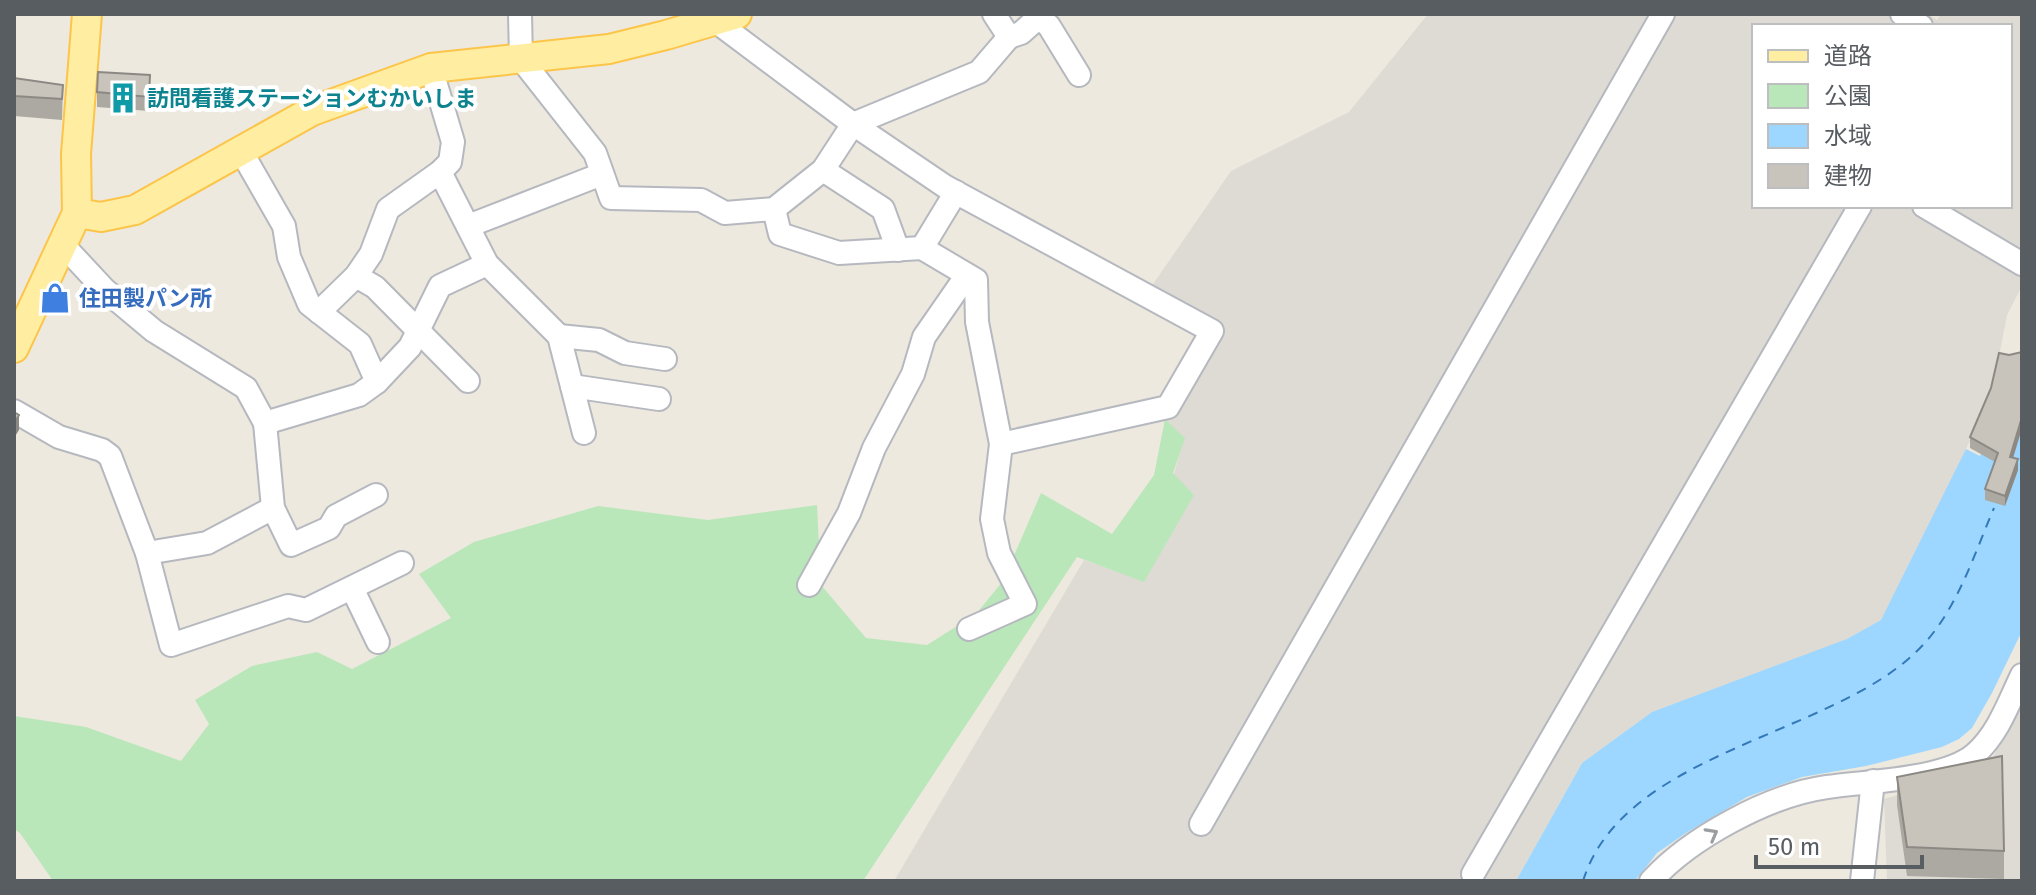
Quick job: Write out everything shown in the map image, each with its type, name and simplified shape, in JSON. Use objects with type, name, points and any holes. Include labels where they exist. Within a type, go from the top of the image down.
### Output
[{"type":"main road","points":[[14,348],[77,213],[76,154],[87,14]]},
{"type":"main road","points":[[77,213],[101,217],[135,210],[312,111],[431,68],[609,49],[726,17]]},
{"type":"street","points":[[520,14],[521,59],[595,153],[611,198],[701,200],[725,213],[774,209],[823,170],[853,124],[979,72],[1009,37],[1021,33],[1039,17],[1049,26],[1079,75]]},
{"type":"street","points":[[994,14],[1009,37]]},
{"type":"street","points":[[1201,824],[1663,14]]},
{"type":"street","points":[[726,17],[853,124],[956,192],[1212,331],[1168,407],[1001,444]]},
{"type":"street","points":[[319,312],[356,276],[371,254],[388,209],[450,162],[453,142],[431,68]]},
{"type":"street","points":[[241,151],[284,226],[289,257],[309,304],[360,344],[377,382]]},
{"type":"street","points":[[823,170],[883,209],[898,250]]},
{"type":"street","points":[[440,172],[487,264],[559,336],[584,433]]},
{"type":"street","points":[[468,226],[602,174]]},
{"type":"street","points":[[922,248],[956,192]]},
{"type":"street","points":[[1473,874],[1859,208]]},
{"type":"street","points":[[1927,208],[2022,264]]},
{"type":"street","points":[[774,209],[780,234],[839,253],[922,248],[976,280],[977,322],[1001,444],[992,519],[999,553],[1025,604],[969,629]]},
{"type":"street","points":[[63,245],[105,290],[154,331],[246,388],[265,423],[273,508],[291,545],[329,528],[336,516],[376,495]]},
{"type":"street","points":[[265,423],[359,395],[377,382],[410,347],[440,286],[487,264]]},
{"type":"street","points":[[809,585],[849,513],[874,448],[913,374],[924,337],[967,275]]},
{"type":"street","points":[[356,276],[375,287],[468,381]]},
{"type":"street","points":[[559,336],[599,340],[625,353],[665,359]]},
{"type":"street","points":[[572,386],[659,399]]},
{"type":"street","points":[[14,411],[59,437],[102,450],[110,456],[147,553],[171,645],[288,606],[306,610],[402,563]]},
{"type":"street","points":[[147,553],[207,543],[273,508]]},
{"type":"street","points":[[352,588],[378,642]]},
{"type":"street","points":[[1651,881],[1688,847],[1779,800],[1823,787],[1936,772],[1975,755],[2000,722],[2022,675]]},
{"type":"street","points":[[1862,881],[1873,781]]},
{"type":"shaded area","points":[[1428,14],[1927,14],[1937,20],[1941,14],[2022,14],[2022,286],[2007,315],[1992,393],[1935,516],[1881,620],[1848,639],[1652,712],[1582,763],[1516,881],[894,881],[1084,560],[1144,581],[1184,438],[1165,419],[1216,331],[1149,290],[1231,171],[1349,112]]},
{"type":"shaded area","points":[[2022,700],[2022,881],[1887,881],[1884,799],[1987,769]]},
{"type":"green space","points":[[1165,419],[1185,438],[1173,473],[1194,495],[1144,582],[1077,557],[863,881],[53,881],[20,833],[14,829],[14,716],[86,727],[181,761],[209,724],[195,700],[252,666],[317,652],[352,669],[451,618],[419,574],[474,542],[598,506],[708,520],[817,505],[821,585],[866,638],[927,645],[976,614],[1003,581],[1041,493],[1112,534],[1154,475]]},
{"type":"water","points":[[2001,412],[2022,414],[2022,631],[1972,728],[1942,747],[1866,766],[1802,777],[1747,797],[1657,853],[1635,881],[1516,881],[1582,763],[1652,712],[1847,639],[1881,620],[1966,449],[1980,456]]},
{"type":"building","points":[[98,72],[150,75],[149,97],[97,92]]},
{"type":"building","points":[[14,78],[63,85],[62,99],[14,96]]},
{"type":"building","points":[[2022,352],[2022,417],[2010,457],[2018,459],[2005,496],[1985,489],[1998,453],[1970,437],[1991,388],[1999,353],[2009,355]]},
{"type":"building","points":[[2002,756],[2004,851],[1907,847],[1897,777]]},
{"type":"ferry route","points":[[1583,881],[1605,838],[1640,803],[1683,774],[1832,706],[1878,681],[1916,652],[1953,603],[1994,508]]},
{"type":"place","name":"訪問看護ステーションむかいしま","points":[[123,98]]},
{"type":"place","name":"住田製パン所","points":[[55,298]]}]
